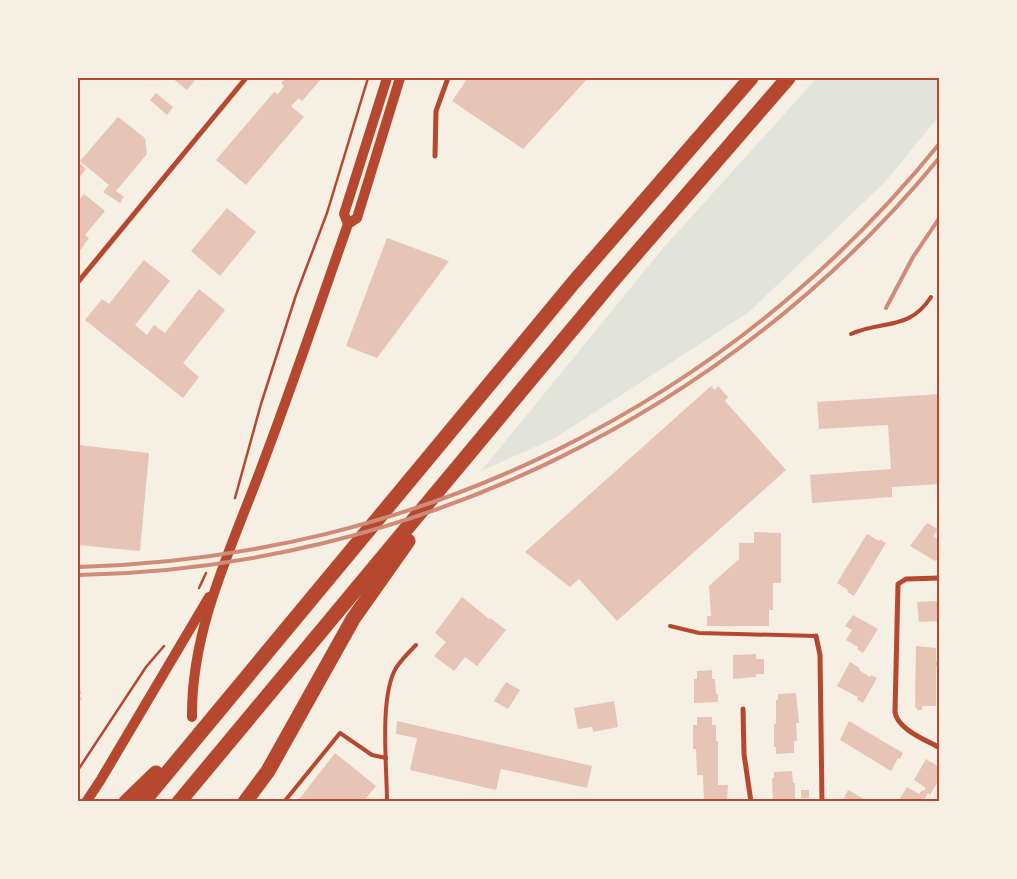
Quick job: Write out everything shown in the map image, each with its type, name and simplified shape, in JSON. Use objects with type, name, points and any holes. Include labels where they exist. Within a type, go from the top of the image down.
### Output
[{"type":"highway","points":[[143,802],[587,267],[751,78]]},
{"type":"highway","points":[[179,802],[415,524],[454,472],[614,278],[788,78]]},
{"type":"highway","points":[[245,802],[268,771],[353,619],[415,524]]},
{"type":"highway","points":[[126,802],[211,720]]},
{"type":"main road","points":[[348,224],[344,214],[387,78]]},
{"type":"main road","points":[[192,716],[195,666],[216,585],[241,524],[348,224],[357,218],[400,78]]},
{"type":"main road","points":[[86,802],[216,585]]},
{"type":"street","points":[[78,282],[246,78]]},
{"type":"street","points":[[435,156],[436,111],[448,78]]},
{"type":"street","points":[[940,578],[906,579],[898,584],[895,718],[900,725],[940,748]]},
{"type":"street","points":[[816,636],[820,654],[822,802]]},
{"type":"street","points":[[743,709],[744,754],[751,802]]},
{"type":"lane","points":[[851,334],[862,329],[898,323],[916,314],[931,297]]},
{"type":"lane","points":[[670,626],[699,633],[816,636]]},
{"type":"lane","points":[[387,802],[385,711],[389,688],[396,668],[416,645]]},
{"type":"lane","points":[[284,802],[340,733],[372,755],[386,758]]},
{"type":"path","points":[[235,499],[260,404],[296,295],[327,213],[368,78]]},
{"type":"path","points":[[196,595],[200,587]]},
{"type":"path","points":[[78,770],[146,667],[168,642]]},
{"type":"shaded area","points":[[817,78],[939,78],[939,116],[885,182],[749,312],[555,438],[481,471],[664,247]]},
{"type":"building","points":[[172,78],[197,78],[187,90]]},
{"type":"building","points":[[286,78],[322,78],[302,101],[299,98],[291,106],[304,117],[246,185],[216,160],[274,92],[278,94],[284,86],[281,83]]},
{"type":"building","points":[[468,78],[588,78],[523,149],[452,101]]},
{"type":"building","points":[[156,93],[173,107],[167,115],[150,100]]},
{"type":"building","points":[[118,117],[145,138],[147,154],[116,191],[124,197],[120,203],[103,192],[109,185],[80,161]]},
{"type":"building","points":[[78,162],[86,169],[78,179]]},
{"type":"building","points":[[84,194],[105,211],[85,235],[89,238],[78,253],[78,202]]},
{"type":"building","points":[[227,208],[256,232],[220,276],[191,251]]},
{"type":"building","points":[[387,238],[449,261],[377,358],[346,346]]},
{"type":"building","points":[[144,260],[170,281],[135,325],[147,335],[154,325],[165,333],[199,289],[225,310],[183,363],[199,377],[183,398],[85,320],[102,299],[109,304]]},
{"type":"building","points":[[711,386],[715,390],[718,386],[728,397],[725,401],[786,470],[617,621],[579,579],[570,587],[525,552]]},
{"type":"building","points":[[940,394],[940,484],[892,487],[892,497],[812,503],[810,475],[891,469],[888,425],[819,429],[817,402]]},
{"type":"building","points":[[78,445],[149,453],[140,551],[78,545]]},
{"type":"building","points":[[927,523],[938,529],[933,536],[940,540],[940,549],[936,554],[940,556],[938,561],[910,546]]},
{"type":"building","points":[[754,532],[781,533],[781,583],[773,583],[773,610],[769,610],[769,626],[707,626],[707,616],[711,616],[709,586],[739,559],[739,543],[754,543]]},
{"type":"building","points":[[867,534],[886,543],[854,596],[837,583]]},
{"type":"building","points":[[462,597],[506,630],[477,666],[465,657],[454,671],[434,656],[446,642],[435,633]]},
{"type":"building","points":[[940,601],[940,621],[919,622],[917,602]]},
{"type":"building","points":[[853,615],[878,629],[863,653],[857,649],[858,647],[846,640],[852,630],[845,626]]},
{"type":"building","points":[[916,646],[936,648],[936,661],[940,661],[940,667],[936,667],[936,706],[922,706],[922,710],[917,710],[915,707]]},
{"type":"building","points":[[756,654],[756,659],[764,659],[764,674],[756,674],[756,677],[733,679],[733,655]]},
{"type":"building","points":[[850,662],[870,677],[871,675],[877,678],[863,703],[857,699],[858,697],[837,686]]},
{"type":"building","points":[[712,670],[712,679],[715,679],[718,702],[694,703],[694,679],[697,679],[697,671]]},
{"type":"building","points":[[506,682],[520,690],[508,709],[494,701]]},
{"type":"building","points":[[78,686],[82,693],[79,695],[82,699],[78,702]]},
{"type":"building","points":[[796,693],[799,723],[796,723],[797,741],[794,741],[794,753],[776,754],[776,747],[774,747],[774,724],[776,724],[776,700],[778,700],[778,694]]},
{"type":"building","points":[[614,701],[618,727],[593,732],[592,727],[578,729],[574,708]]},
{"type":"building","points":[[697,717],[712,717],[712,725],[716,725],[718,785],[728,785],[727,802],[704,802],[703,775],[697,775],[696,749],[693,749],[693,725],[697,725]]},
{"type":"building","points":[[397,721],[592,766],[587,788],[501,769],[496,790],[410,770],[417,738],[396,734]]},
{"type":"building","points":[[849,721],[903,753],[891,771],[840,740]]},
{"type":"building","points":[[335,753],[376,786],[363,802],[297,802]]},
{"type":"building","points":[[926,759],[938,766],[940,764],[940,778],[930,795],[928,793],[923,802],[898,802],[907,787],[919,794],[926,788],[914,780]]},
{"type":"building","points":[[792,771],[793,783],[795,783],[795,802],[773,802],[772,778],[774,778],[774,772]]},
{"type":"building","points":[[801,790],[809,790],[809,798],[801,798]]},
{"type":"building","points":[[848,790],[859,796],[868,802],[842,802]]},
{"type":"railway","points":[[78,567],[203,557],[325,534],[443,498],[556,451],[662,391],[763,319],[855,237],[940,143]]},
{"type":"railway","points":[[78,575],[201,566],[323,543],[441,508],[554,460],[662,401],[763,330],[856,249],[940,157]]},
{"type":"railway","points":[[886,308],[913,257],[940,217]]}]
